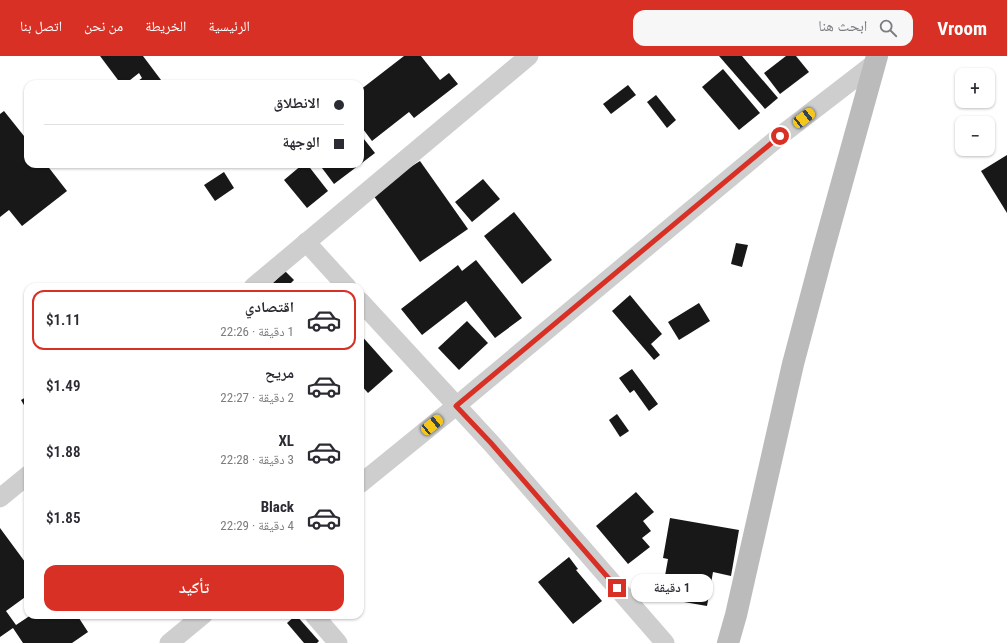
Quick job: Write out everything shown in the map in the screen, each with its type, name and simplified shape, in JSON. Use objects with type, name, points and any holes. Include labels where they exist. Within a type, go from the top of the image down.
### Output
[{"type":"street","points":[[258,283],[529,56]]},
{"type":"street","points":[[364,481],[780,136],[877,59]]},
{"type":"street","points":[[728,643],[738,608],[795,356],[877,59]]},
{"type":"street","points":[[306,242],[343,283]]},
{"type":"street","points":[[364,305],[491,443],[665,643]]},
{"type":"street","points":[[0,498],[24,478]]},
{"type":"street","points":[[169,643],[198,619]]},
{"type":"street","points":[[317,619],[338,643]]},
{"type":"building","points":[[100,56],[143,56],[161,80],[139,80],[142,78],[139,73],[130,80],[118,80]]},
{"type":"building","points":[[404,56],[421,56],[440,80],[449,73],[458,84],[414,118],[409,112],[372,141],[364,130],[364,87]]},
{"type":"building","points":[[719,56],[742,56],[778,98],[765,109]]},
{"type":"building","points":[[786,56],[796,56],[809,72],[780,94],[764,73]]},
{"type":"building","points":[[723,69],[760,113],[739,130],[702,87]]},
{"type":"building","points":[[628,85],[636,95],[611,114],[603,104]]},
{"type":"building","points":[[656,95],[676,120],[667,128],[647,102]]},
{"type":"building","points":[[4,111],[24,136],[24,168],[49,168],[67,191],[22,226],[9,210],[0,217],[0,114]]},
{"type":"building","points":[[364,139],[375,153],[364,161]]},
{"type":"building","points":[[1007,155],[1007,213],[981,171]]},
{"type":"building","points":[[420,161],[468,229],[420,262],[371,192]]},
{"type":"building","points":[[298,168],[310,168],[328,191],[307,208],[284,180]]},
{"type":"building","points":[[322,168],[355,168],[334,184]]},
{"type":"building","points":[[224,172],[234,188],[215,201],[204,185]]},
{"type":"building","points":[[483,179],[500,199],[472,222],[455,202]]},
{"type":"building","points":[[514,212],[552,260],[522,284],[484,236]]},
{"type":"building","points":[[736,243],[748,245],[742,267],[731,264]]},
{"type":"building","points":[[476,260],[522,318],[495,338],[466,301],[422,335],[401,309],[458,265],[462,271]]},
{"type":"building","points":[[285,271],[294,280],[291,283],[273,283]]},
{"type":"building","points":[[630,295],[662,334],[651,344],[660,355],[654,360],[612,311]]},
{"type":"building","points":[[699,303],[710,321],[679,340],[668,322]]},
{"type":"building","points":[[467,321],[488,343],[459,370],[438,348]]},
{"type":"building","points":[[364,338],[393,371],[368,393],[364,388]]},
{"type":"building","points":[[632,369],[658,404],[649,411],[634,390],[630,393],[619,378]]},
{"type":"building","points":[[24,398],[24,405],[21,400]]},
{"type":"building","points":[[617,414],[629,431],[620,437],[609,420]]},
{"type":"building","points":[[636,492],[654,512],[643,521],[651,531],[642,538],[650,547],[628,564],[596,526]]},
{"type":"building","points":[[670,518],[739,530],[731,576],[713,572],[707,606],[661,598],[668,559],[663,558]]},
{"type":"building","points":[[0,528],[24,561],[24,598],[6,611],[16,625],[25,619],[80,619],[88,632],[72,643],[23,643],[13,628],[0,637]]},
{"type":"building","points":[[569,557],[578,569],[576,570],[602,601],[573,624],[538,582]]},
{"type":"building","points":[[292,619],[300,619],[319,641],[317,643],[304,643],[287,623]]},
{"type":"route","points":[[617,588],[491,443],[456,406],[780,136]]}]
